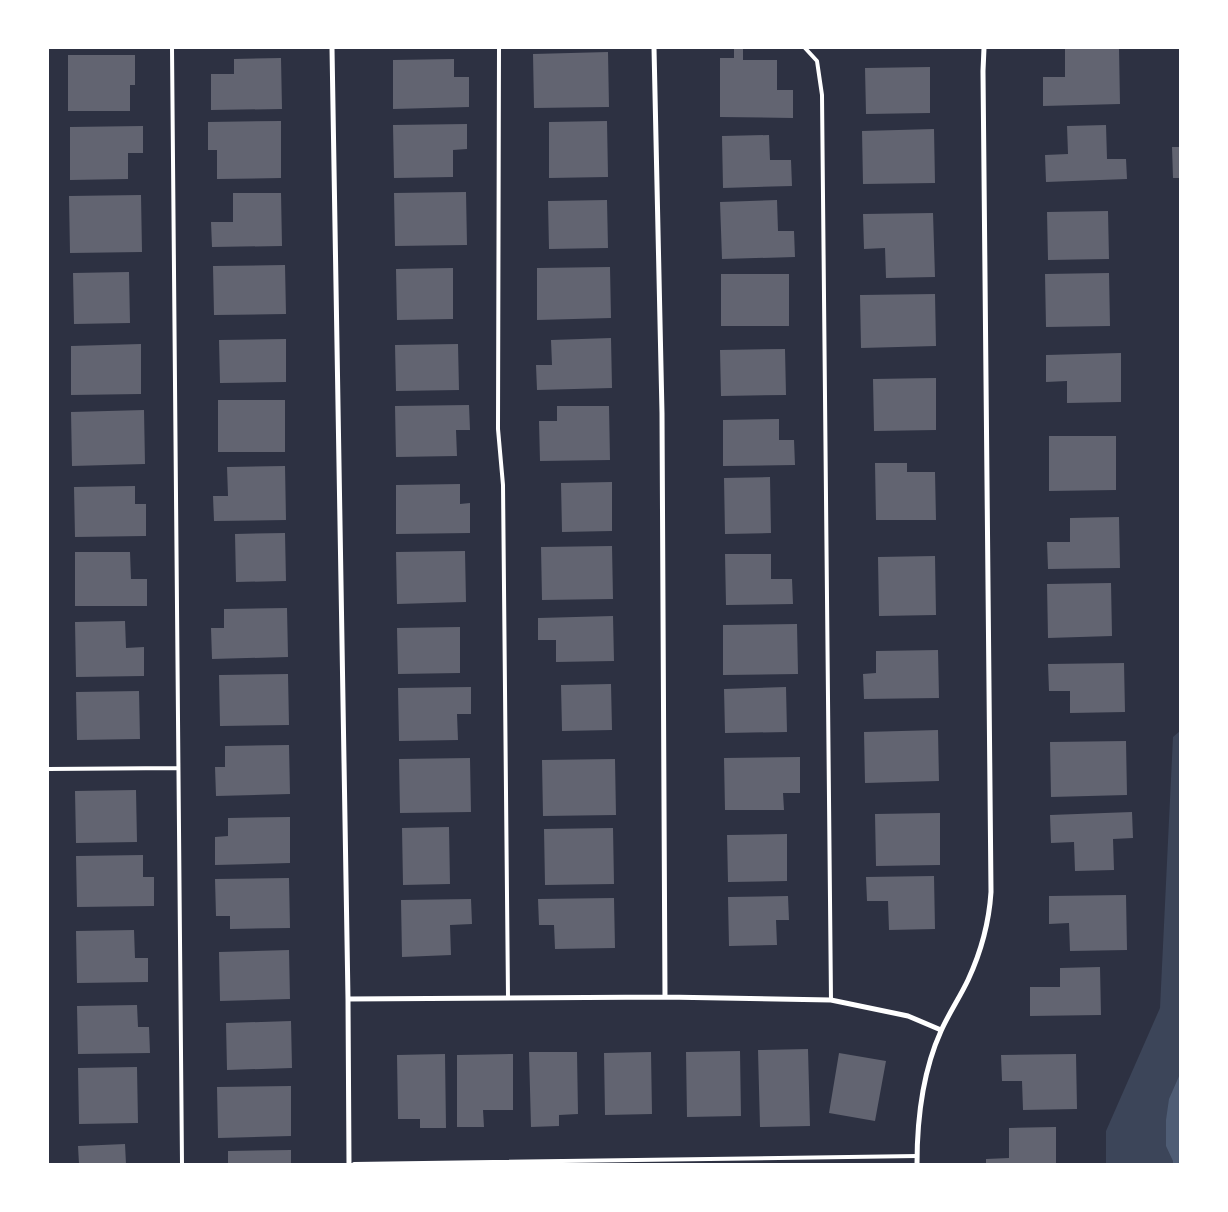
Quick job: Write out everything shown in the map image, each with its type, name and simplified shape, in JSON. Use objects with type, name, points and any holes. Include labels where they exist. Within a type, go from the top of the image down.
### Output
[{"type":"street","points":[[332,48],[348,999],[349,1164]]},
{"type":"street","points":[[654,48],[662,423],[665,997]]},
{"type":"street","points":[[917,1164],[920,1107],[925,1079],[941,1030],[978,956],[989,916],[991,892],[984,48]]},
{"type":"street","points":[[348,999],[665,997],[830,1000],[908,1016],[941,1030]]},
{"type":"lane","points":[[172,48],[182,1164]]},
{"type":"lane","points":[[499,48],[498,429],[503,485],[508,997]]},
{"type":"lane","points":[[804,48],[816,61],[822,95],[830,1000]]},
{"type":"lane","points":[[48,769],[178,768]]},
{"type":"lane","points":[[354,1164],[917,1156]]},
{"type":"shaded area","points":[[1180,731],[1180,1164],[1106,1164],[1106,1131],[1160,1008],[1173,737]]},
{"type":"shaded area","points":[[1180,1074],[1180,1164],[1173,1164],[1166,1146],[1166,1120],[1169,1099]]},
{"type":"building","points":[[734,48],[743,48],[743,60],[777,60],[777,90],[793,90],[793,118],[720,117],[720,58],[734,58]]},
{"type":"building","points":[[1119,48],[1120,104],[1043,106],[1043,77],[1065,77],[1065,49]]},
{"type":"building","points":[[608,52],[609,107],[534,108],[533,54]]},
{"type":"building","points":[[68,55],[135,55],[135,85],[130,85],[130,111],[68,111]]},
{"type":"building","points":[[281,58],[282,109],[211,110],[211,74],[234,74],[234,59]]},
{"type":"building","points":[[454,59],[454,77],[469,77],[469,107],[393,109],[393,60]]},
{"type":"building","points":[[930,67],[930,113],[866,114],[865,68]]},
{"type":"building","points":[[281,121],[281,178],[217,179],[217,150],[208,150],[208,122]]},
{"type":"building","points":[[607,121],[608,177],[549,178],[549,122]]},
{"type":"building","points":[[467,124],[467,149],[453,150],[453,177],[394,178],[393,125]]},
{"type":"building","points":[[1106,125],[1107,159],[1126,159],[1127,179],[1046,182],[1045,155],[1068,154],[1067,126]]},
{"type":"building","points":[[143,126],[143,153],[128,153],[128,179],[70,180],[70,127]]},
{"type":"building","points":[[934,129],[935,183],[863,184],[862,131]]},
{"type":"building","points":[[769,135],[770,160],[791,160],[792,186],[723,188],[722,136]]},
{"type":"building","points":[[1172,147],[1180,147],[1180,178],[1173,178]]},
{"type":"building","points":[[466,192],[467,245],[395,246],[394,193]]},
{"type":"building","points":[[233,193],[281,193],[282,246],[212,247],[211,222],[233,222]]},
{"type":"building","points":[[141,195],[142,252],[70,253],[69,196]]},
{"type":"building","points":[[607,200],[608,248],[549,249],[548,201]]},
{"type":"building","points":[[777,200],[778,231],[794,231],[795,257],[722,259],[720,202]]},
{"type":"building","points":[[1108,211],[1109,259],[1048,260],[1047,212]]},
{"type":"building","points":[[933,213],[935,277],[886,278],[885,248],[864,249],[863,214]]},
{"type":"building","points":[[285,265],[286,314],[214,315],[213,266]]},
{"type":"building","points":[[610,267],[611,318],[537,320],[537,268]]},
{"type":"building","points":[[453,268],[453,319],[397,320],[396,269]]},
{"type":"building","points":[[129,272],[130,323],[74,324],[73,273]]},
{"type":"building","points":[[1109,273],[1110,326],[1046,327],[1045,274]]},
{"type":"building","points":[[721,274],[789,274],[789,326],[721,326]]},
{"type":"building","points":[[935,294],[936,346],[861,348],[860,295]]},
{"type":"building","points":[[611,338],[612,388],[537,390],[536,365],[552,365],[551,340]]},
{"type":"building","points":[[286,339],[286,382],[220,383],[219,340]]},
{"type":"building","points":[[141,344],[141,394],[71,395],[71,346]]},
{"type":"building","points":[[458,344],[459,390],[396,391],[395,345]]},
{"type":"building","points":[[785,349],[786,395],[721,396],[720,350]]},
{"type":"building","points":[[1121,353],[1121,402],[1067,403],[1067,381],[1046,382],[1046,355]]},
{"type":"building","points":[[936,378],[936,430],[874,431],[873,379]]},
{"type":"building","points":[[218,400],[285,400],[285,452],[218,452]]},
{"type":"building","points":[[469,405],[470,430],[456,430],[457,456],[396,457],[395,406]]},
{"type":"building","points":[[557,406],[609,406],[610,460],[540,461],[539,421],[557,421]]},
{"type":"building","points":[[144,410],[145,464],[72,466],[71,412]]},
{"type":"building","points":[[779,419],[779,440],[794,440],[795,465],[723,466],[723,420]]},
{"type":"building","points":[[1049,436],[1116,436],[1116,490],[1049,491]]},
{"type":"building","points":[[875,463],[907,463],[907,472],[935,472],[936,520],[876,520]]},
{"type":"building","points":[[285,466],[286,520],[214,521],[213,496],[228,496],[227,467]]},
{"type":"building","points":[[770,477],[771,533],[725,534],[724,478]]},
{"type":"building","points":[[612,482],[612,531],[562,532],[561,483]]},
{"type":"building","points":[[460,484],[460,504],[470,503],[470,533],[396,534],[396,485]]},
{"type":"building","points":[[135,486],[135,504],[146,504],[146,536],[75,537],[74,487]]},
{"type":"building","points":[[1119,517],[1120,568],[1048,569],[1047,542],[1070,542],[1070,518]]},
{"type":"building","points":[[285,533],[286,581],[236,582],[235,534]]},
{"type":"building","points":[[612,546],[613,599],[542,600],[541,547]]},
{"type":"building","points":[[465,551],[466,602],[397,604],[396,552]]},
{"type":"building","points":[[75,552],[130,552],[131,579],[147,579],[147,606],[75,606]]},
{"type":"building","points":[[725,554],[771,554],[771,579],[792,579],[793,604],[726,605]]},
{"type":"building","points":[[935,556],[936,615],[879,616],[878,557]]},
{"type":"building","points":[[1111,583],[1112,636],[1048,638],[1047,584]]},
{"type":"building","points":[[287,608],[288,657],[212,659],[211,628],[224,628],[224,609]]},
{"type":"building","points":[[613,616],[614,661],[556,662],[556,640],[538,640],[538,618]]},
{"type":"building","points":[[125,621],[126,648],[144,647],[144,676],[76,677],[75,622]]},
{"type":"building","points":[[797,624],[798,674],[723,675],[723,625]]},
{"type":"building","points":[[460,627],[460,673],[398,674],[397,628]]},
{"type":"building","points":[[938,650],[939,698],[864,699],[863,674],[876,673],[876,651]]},
{"type":"building","points":[[1124,663],[1125,712],[1070,713],[1070,691],[1049,691],[1048,664]]},
{"type":"building","points":[[288,674],[289,725],[220,726],[219,675]]},
{"type":"building","points":[[611,684],[612,730],[562,731],[561,685]]},
{"type":"building","points":[[471,687],[471,714],[457,714],[458,740],[399,741],[398,688]]},
{"type":"building","points":[[786,687],[787,732],[725,733],[724,689]]},
{"type":"building","points":[[139,691],[140,739],[77,740],[76,692]]},
{"type":"building","points":[[938,730],[939,781],[865,783],[864,732]]},
{"type":"building","points":[[1126,741],[1127,795],[1051,797],[1050,742]]},
{"type":"building","points":[[289,745],[290,794],[216,796],[215,767],[225,767],[225,746]]},
{"type":"building","points":[[800,757],[800,793],[783,793],[784,810],[725,810],[724,758]]},
{"type":"building","points":[[470,758],[471,812],[400,813],[399,759]]},
{"type":"building","points":[[615,759],[616,815],[543,816],[542,760]]},
{"type":"building","points":[[136,790],[137,842],[76,843],[75,791]]},
{"type":"building","points":[[1132,812],[1133,838],[1113,839],[1114,870],[1075,871],[1074,842],[1051,843],[1050,815]]},
{"type":"building","points":[[940,813],[940,865],[876,866],[875,814]]},
{"type":"building","points":[[290,817],[290,863],[215,865],[215,837],[228,836],[228,818]]},
{"type":"building","points":[[449,827],[450,884],[403,885],[402,828]]},
{"type":"building","points":[[613,828],[614,884],[545,885],[544,829]]},
{"type":"building","points":[[787,834],[787,881],[728,882],[727,835]]},
{"type":"building","points":[[143,855],[143,877],[154,877],[154,906],[77,907],[76,856]]},
{"type":"building","points":[[934,876],[935,929],[889,930],[888,901],[867,901],[866,877]]},
{"type":"building","points":[[289,878],[290,928],[230,929],[230,916],[216,916],[215,879]]},
{"type":"building","points":[[1126,895],[1127,950],[1070,951],[1069,923],[1049,924],[1049,896]]},
{"type":"building","points":[[788,896],[789,920],[776,920],[777,945],[729,946],[728,897]]},
{"type":"building","points":[[614,898],[615,948],[555,949],[554,925],[539,925],[538,899]]},
{"type":"building","points":[[471,899],[472,924],[450,925],[451,955],[402,957],[401,900]]},
{"type":"building","points":[[134,930],[135,958],[148,958],[148,982],[77,983],[76,931]]},
{"type":"building","points":[[289,950],[290,999],[220,1001],[219,952]]},
{"type":"building","points":[[1100,967],[1101,1015],[1030,1016],[1030,987],[1060,987],[1060,968]]},
{"type":"building","points":[[137,1005],[138,1027],[149,1027],[150,1053],[78,1054],[77,1006]]},
{"type":"building","points":[[291,1021],[292,1068],[227,1070],[226,1023]]},
{"type":"building","points":[[808,1049],[810,1126],[760,1127],[758,1050]]},
{"type":"building","points":[[740,1051],[741,1116],[687,1117],[686,1052]]},
{"type":"building","points":[[529,1052],[577,1052],[578,1114],[559,1115],[559,1126],[531,1127]]},
{"type":"building","points":[[651,1052],[652,1114],[605,1115],[604,1053]]},
{"type":"building","points":[[839,1053],[886,1061],[875,1121],[829,1113]]},
{"type":"building","points":[[445,1054],[446,1128],[420,1128],[420,1119],[398,1119],[397,1055]]},
{"type":"building","points":[[513,1054],[513,1110],[483,1110],[484,1127],[457,1127],[457,1055]]},
{"type":"building","points":[[1076,1054],[1077,1109],[1023,1110],[1022,1081],[1002,1081],[1001,1055]]},
{"type":"building","points":[[137,1067],[138,1123],[79,1124],[78,1068]]},
{"type":"building","points":[[291,1086],[291,1136],[218,1138],[217,1087]]},
{"type":"building","points":[[1056,1127],[1056,1164],[986,1164],[986,1159],[1009,1158],[1009,1128]]},
{"type":"building","points":[[125,1144],[126,1164],[79,1164],[78,1146]]},
{"type":"building","points":[[291,1150],[291,1164],[228,1164],[228,1151]]}]
